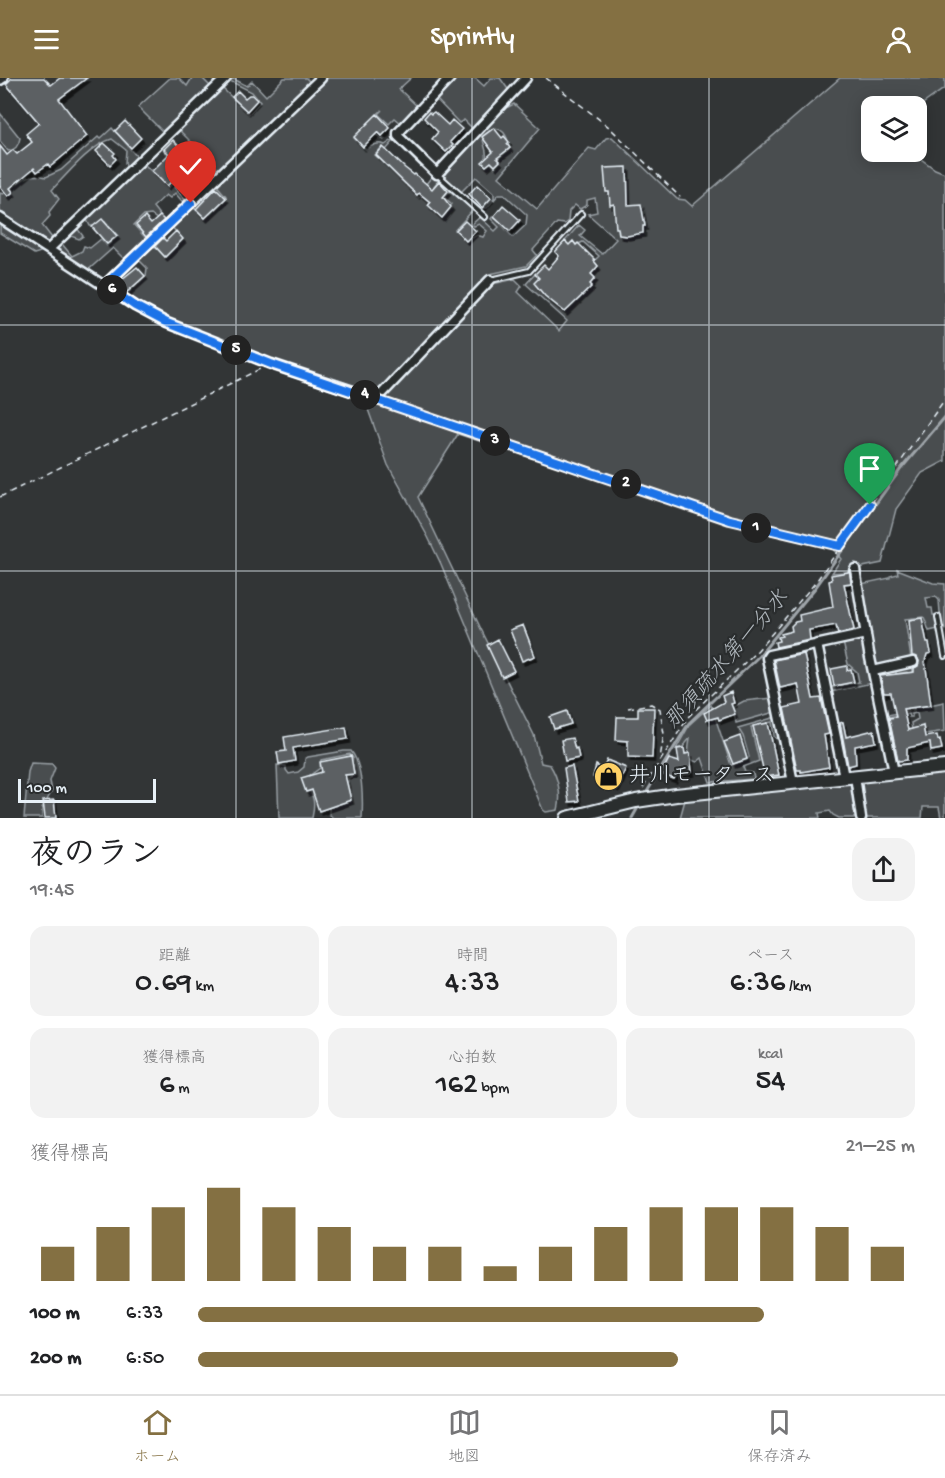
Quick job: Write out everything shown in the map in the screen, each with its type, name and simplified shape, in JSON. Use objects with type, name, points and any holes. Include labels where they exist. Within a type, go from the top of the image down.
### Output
[{"type":"street","points":[[49,249],[226,78]]},
{"type":"street","points":[[105,285],[321,78]]},
{"type":"street","points":[[450,78],[398,133],[398,136],[437,174],[526,78]]},
{"type":"street","points":[[0,218],[135,306],[167,323],[271,364],[377,399],[490,280]]},
{"type":"street","points":[[855,569],[894,772]]},
{"type":"street","points":[[793,783],[768,655],[866,634]]},
{"type":"street","points":[[817,644],[861,818]]},
{"type":"street","points":[[873,671],[913,662]]},
{"type":"street","points":[[567,818],[636,801],[676,795],[945,767]]},
{"type":"lane","points":[[437,174],[485,217]]},
{"type":"lane","points":[[490,280],[529,271],[581,214]]},
{"type":"lane","points":[[938,617],[945,656]]},
{"type":"path","points":[[546,78],[609,127],[680,197]]},
{"type":"path","points":[[0,497],[271,364]]},
{"type":"path","points":[[377,399],[730,520],[840,546]]},
{"type":"path","points":[[636,801],[660,759],[689,716],[758,650],[793,611],[945,399]]},
{"type":"path","points":[[628,708],[651,704],[660,709],[663,734],[660,759]]},
{"type":"shaded area","points":[[170,78],[179,78],[187,86],[192,78],[202,78],[211,87],[164,133],[138,107]]},
{"type":"shaded area","points":[[232,78],[247,86],[252,81],[266,96],[284,78],[306,78],[311,83],[323,78],[411,78],[399,89],[418,107],[402,124],[395,118],[389,124],[378,114],[382,110],[368,123],[384,140],[370,131],[371,139],[361,130],[354,138],[366,150],[375,144],[385,145],[393,142],[386,150],[382,147],[375,155],[419,198],[428,190],[426,184],[433,175],[438,181],[434,186],[442,194],[428,205],[441,217],[452,204],[444,197],[450,191],[473,210],[455,230],[468,241],[477,235],[483,237],[487,231],[479,224],[474,226],[472,224],[480,217],[495,231],[499,227],[491,219],[493,216],[513,237],[526,225],[527,215],[504,194],[499,194],[487,208],[484,208],[494,198],[494,193],[476,177],[461,192],[445,178],[446,169],[524,86],[507,106],[514,104],[540,128],[499,177],[537,209],[589,148],[596,150],[606,138],[612,137],[677,199],[685,200],[692,206],[840,78],[945,78],[945,88],[927,101],[927,96],[861,96],[861,162],[925,162],[945,173],[945,461],[922,473],[896,509],[882,563],[858,568],[855,582],[852,582],[848,572],[832,573],[841,559],[833,549],[748,528],[458,434],[418,497],[534,735],[541,763],[550,765],[555,775],[559,792],[558,810],[546,812],[543,810],[441,564],[388,465],[365,401],[165,327],[125,296],[146,276],[147,268],[138,259],[153,245],[165,258],[183,240],[171,226],[192,206],[205,219],[226,199],[213,181],[208,183],[206,180],[216,171],[216,167],[181,132],[181,129],[222,88],[249,114],[260,102],[252,92],[230,81]],"holes":[[[493,128],[506,135],[509,150],[499,158],[500,162],[495,168],[486,159],[483,136]],[[595,198],[597,212],[588,214],[616,239],[602,254],[580,236],[585,230],[579,225],[565,241],[569,245],[573,242],[576,245],[583,242],[599,256],[594,261],[598,266],[591,274],[595,278],[579,299],[535,274],[526,284],[567,321],[559,331],[518,292],[522,286],[515,279],[492,284],[389,392],[385,386],[490,274],[526,266],[537,255],[533,250],[557,223],[564,224],[568,221],[569,211],[575,205],[580,209],[587,205],[587,200]]]},
{"type":"shaded area","points":[[453,78],[475,78],[484,86],[491,78],[500,78],[510,92],[474,130],[464,120],[459,123],[436,99]]},
{"type":"shaded area","points":[[0,113],[20,138],[17,147],[13,150],[8,151],[0,141]]},
{"type":"shaded area","points":[[112,128],[138,158],[128,168],[125,163],[126,150],[112,139],[96,147],[80,160],[52,190],[59,199],[42,225],[52,238],[48,247],[34,254],[0,233],[0,193],[3,194],[28,177],[46,177],[61,170],[98,137],[100,139]]},
{"type":"shaded area","points":[[162,148],[187,174],[174,187],[187,202],[182,201],[175,193],[170,198],[166,195],[153,207],[160,216],[157,219],[151,215],[143,216],[134,225],[147,240],[126,261],[113,248],[87,271],[56,250],[56,247],[77,228],[83,236],[79,239],[71,236],[62,244],[72,256],[82,251],[84,246],[90,248],[101,239],[107,246],[118,236],[106,222],[98,226],[90,226],[86,218],[144,164],[168,188],[184,174]]},
{"type":"shaded area","points":[[897,569],[933,583],[945,584],[945,629],[941,625],[939,600],[936,597],[926,598],[928,608],[932,608],[933,615],[935,615],[938,629],[929,631],[924,617],[905,619],[911,659],[877,666],[874,665],[861,584],[890,578],[898,574]]},
{"type":"shaded area","points":[[860,639],[863,641],[872,683],[830,692],[829,686],[859,682],[857,672],[848,664],[843,642]]},
{"type":"shaded area","points":[[912,666],[920,707],[944,702],[945,731],[925,734],[923,726],[917,736],[892,741],[913,735],[911,723],[918,719],[917,713],[912,714],[912,717],[908,714],[887,717],[887,715],[914,710],[909,674],[907,672],[896,674],[896,670]]},
{"type":"shaded area","points":[[772,698],[775,712],[736,723],[733,707],[744,701]]},
{"type":"shaded area","points":[[711,705],[731,765],[747,760],[749,757],[743,736],[738,728],[776,717],[782,740],[774,737],[772,722],[751,727],[759,761],[743,767],[745,772],[753,773],[754,779],[710,782],[702,758],[697,762],[689,755],[690,738],[683,747],[676,749],[690,724]]},
{"type":"shaded area","points":[[351,751],[358,765],[362,793],[362,818],[333,818],[329,814],[329,808],[337,803],[345,792],[348,778],[355,775],[353,758],[350,754],[321,760],[320,768],[305,779],[305,785],[313,800],[312,818],[279,818],[277,765],[286,766],[289,774],[298,772],[304,767],[305,759],[308,757]]},
{"type":"shaded area","points":[[31,763],[52,764],[55,768],[50,781],[52,791],[42,809],[42,818],[24,818],[28,772]]},
{"type":"shaded area","points":[[945,773],[945,818],[941,818],[939,807],[923,807],[922,818],[839,818],[830,811],[819,813],[820,818],[680,818],[685,800]]},
{"type":"building","points":[[12,78],[44,78],[51,85],[60,78],[87,78],[59,99],[87,136],[50,167],[48,164],[37,172],[34,168],[10,188],[13,192],[8,196],[0,186],[0,146],[7,155],[13,150],[17,154],[32,142],[26,134],[39,123],[6,84]]},
{"type":"building","points":[[238,91],[245,98],[252,95],[257,100],[247,111],[232,97]]},
{"type":"building","points":[[429,112],[431,114],[434,112],[448,125],[452,120],[462,129],[450,142],[453,145],[446,152],[432,139],[438,132],[424,118]]},
{"type":"building","points":[[377,114],[390,128],[382,136],[378,132],[363,147],[354,137]]},
{"type":"building","points":[[125,121],[141,138],[131,148],[115,131]]},
{"type":"building","points":[[494,128],[502,138],[504,136],[509,142],[507,144],[510,148],[497,158],[500,161],[495,166],[491,162],[486,166],[482,162],[493,152],[482,137]]},
{"type":"building","points":[[173,140],[197,165],[204,158],[215,169],[191,193],[176,177],[167,186],[152,171],[169,154],[164,149]]},
{"type":"building","points":[[104,143],[115,153],[113,155],[116,159],[110,165],[96,151]]},
{"type":"building","points":[[383,147],[432,189],[439,181],[448,191],[443,197],[451,207],[442,218],[428,205],[430,202],[419,193],[417,195],[376,155]]},
{"type":"building","points":[[627,167],[628,205],[641,204],[645,226],[643,226],[643,233],[627,236],[619,235],[618,228],[616,228],[614,204],[610,205],[609,192],[606,192],[604,168]]},
{"type":"building","points":[[477,185],[491,198],[482,208],[469,194]]},
{"type":"building","points":[[216,188],[226,198],[205,218],[196,209]]},
{"type":"building","points":[[503,205],[520,220],[510,231],[494,216]]},
{"type":"building","points":[[160,216],[164,220],[146,237],[136,225],[145,217],[151,224]]},
{"type":"building","points":[[102,219],[117,236],[107,244],[92,227]]},
{"type":"building","points":[[465,221],[476,231],[466,241],[456,230]]},
{"type":"building","points":[[176,231],[183,239],[165,257],[155,246],[163,238],[166,241]]},
{"type":"building","points":[[565,241],[569,245],[573,241],[576,245],[578,243],[598,266],[591,274],[595,278],[590,284],[592,286],[565,312],[545,296],[534,283],[539,278],[535,274],[544,265],[548,269],[559,256],[555,252]]},
{"type":"building","points":[[137,267],[145,276],[126,293],[116,284]]},
{"type":"building","points":[[849,568],[851,583],[844,584],[854,630],[838,634],[836,625],[809,630],[810,640],[776,647],[775,642],[779,641],[778,637],[792,631],[791,626],[800,621],[799,615],[833,607],[829,581],[832,580],[831,575],[848,572]]},
{"type":"building","points":[[922,618],[931,653],[927,654],[925,661],[931,705],[903,709],[908,730],[923,726],[925,737],[937,735],[942,749],[931,751],[930,743],[907,748],[907,760],[898,761],[889,718],[896,717],[891,693],[884,693],[880,676],[914,672],[919,661],[917,657],[912,656],[909,620]]},
{"type":"building","points":[[523,625],[535,656],[522,661],[510,630]]},
{"type":"building","points":[[498,639],[514,671],[502,677],[487,645]]},
{"type":"building","points":[[804,654],[813,699],[821,698],[829,734],[824,735],[829,767],[801,772],[797,770],[784,708],[802,704],[798,684],[780,688],[774,660]]},
{"type":"building","points":[[847,666],[847,670],[851,669],[854,682],[834,686],[831,669]]},
{"type":"building","points":[[731,692],[734,703],[731,704],[735,714],[719,720],[718,717],[707,720],[704,713],[724,702],[722,696]]},
{"type":"building","points":[[638,708],[654,708],[652,758],[628,757],[628,741],[616,740],[617,717],[638,717]]},
{"type":"building","points":[[567,711],[571,724],[554,729],[550,717]]},
{"type":"building","points":[[843,722],[846,737],[874,730],[876,742],[855,746],[856,764],[848,766],[840,723]]},
{"type":"building","points":[[768,723],[779,775],[765,777],[753,726]]},
{"type":"building","points":[[346,727],[348,739],[293,748],[295,761],[279,764],[277,752],[286,751],[284,737]]},
{"type":"building","points":[[740,736],[747,759],[733,764],[724,742]]},
{"type":"building","points":[[572,738],[579,758],[565,761],[561,740]]},
{"type":"building","points":[[684,748],[685,754],[690,753],[692,772],[676,774],[674,779],[661,774],[669,759],[679,762],[677,749]]},
{"type":"building","points":[[351,756],[354,774],[345,775],[351,800],[319,811],[312,790],[306,792],[301,778],[322,772],[320,762]]},
{"type":"building","points":[[607,760],[626,768],[617,788],[593,777],[596,765],[603,769]]},
{"type":"building","points":[[572,766],[579,801],[569,802],[564,768]]},
{"type":"building","points":[[54,800],[56,818],[45,818],[43,801]]},
{"type":"waterway","name":"那須疏水第一分水","points":[[645,795],[689,723],[759,656],[815,588],[900,470],[945,417]]},
{"type":"waterway","name":"那須疏水第一分水","points":[[632,818],[640,804]]},
{"type":"place","name":"井川モータース","points":[[608,777]]},
{"type":"route","points":[[191,203],[105,285],[135,306],[167,323],[271,364],[747,526],[840,546],[870,505]]}]
